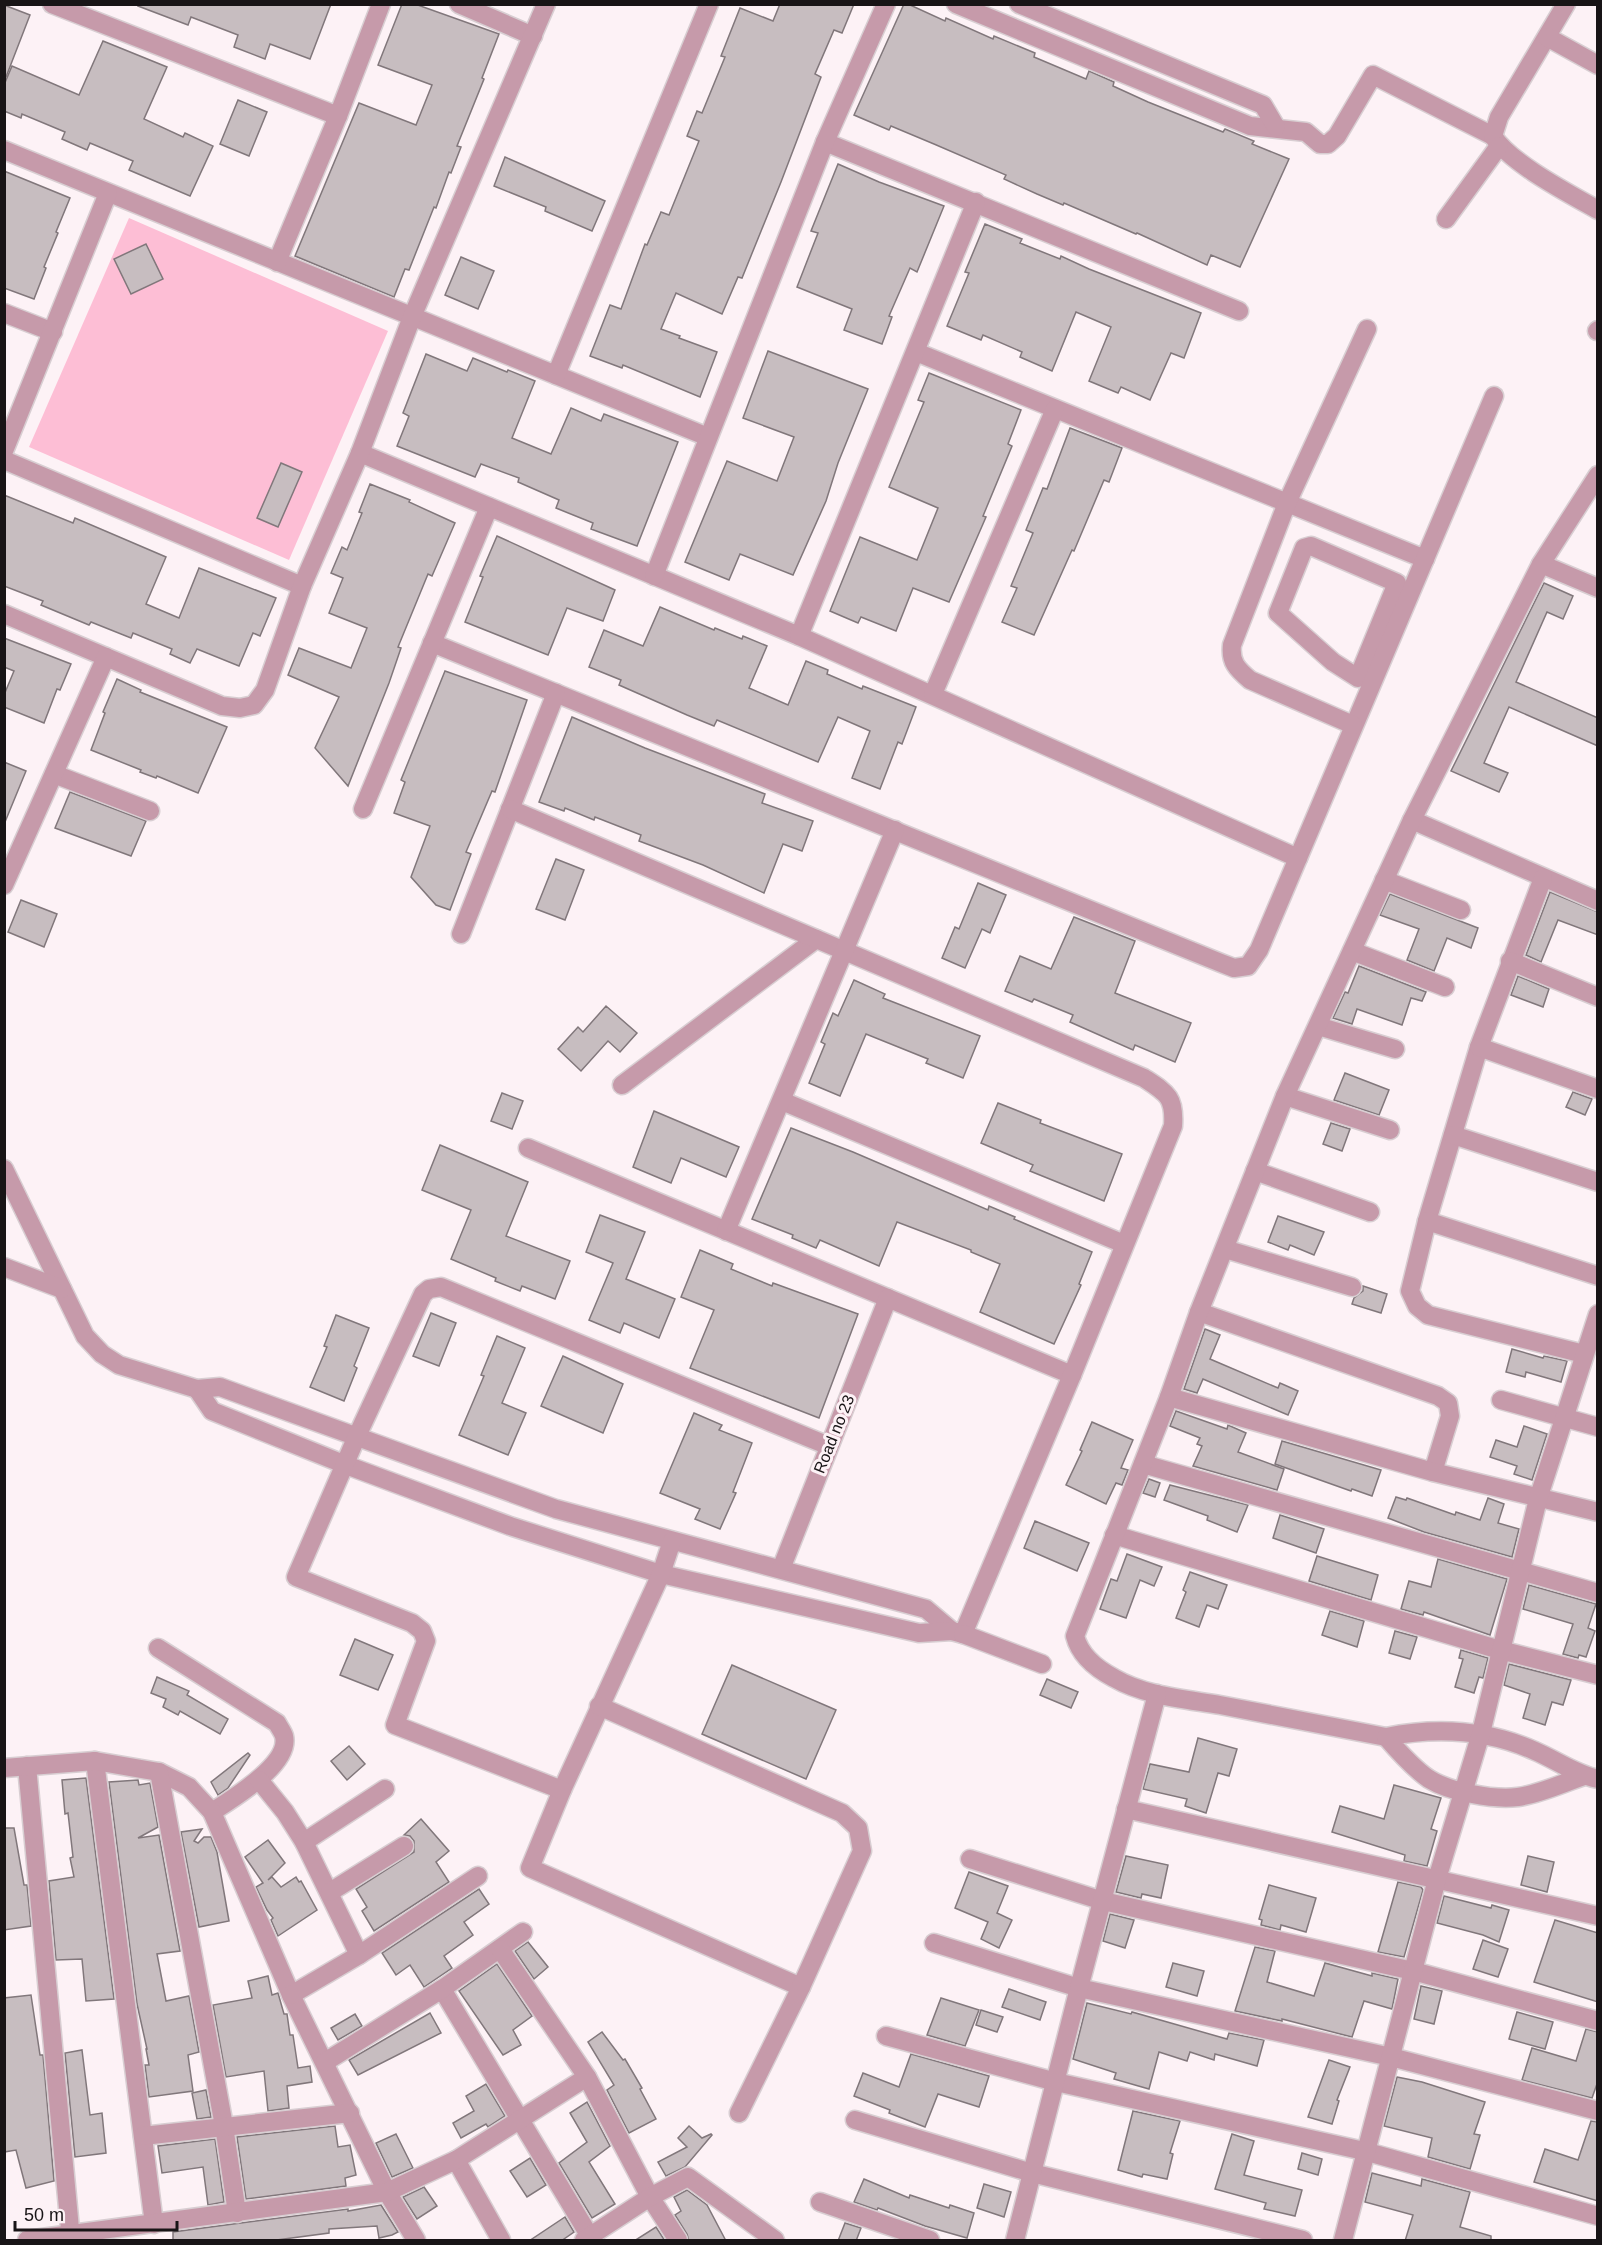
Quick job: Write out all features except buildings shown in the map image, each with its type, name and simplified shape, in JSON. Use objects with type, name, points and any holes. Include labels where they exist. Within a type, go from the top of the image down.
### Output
[{"type":"street","points":[[52,4],[338,116]]},
{"type":"street","points":[[278,262],[381,4]]},
{"type":"street","points":[[459,4],[533,36]]},
{"type":"street","points":[[4,614],[222,706],[240,708],[254,705],[265,690],[302,586],[360,453],[412,317],[546,4]]},
{"type":"street","points":[[556,375],[709,4]]},
{"type":"street","points":[[654,576],[825,142],[886,4]]},
{"type":"street","points":[[956,4],[1250,126],[1306,132],[1320,144],[1328,144],[1337,136],[1373,75],[1496,141],[1512,158],[1598,210]]},
{"type":"street","points":[[1019,4],[1263,105],[1276,127]]},
{"type":"street","points":[[1446,219],[1496,141],[1499,117],[1566,4]]},
{"type":"street","points":[[1547,37],[1598,65]]},
{"type":"street","points":[[825,142],[1239,311]]},
{"type":"street","points":[[4,150],[708,437]]},
{"type":"street","points":[[4,451],[108,193]]},
{"type":"street","points":[[799,636],[976,202]]},
{"type":"street","points":[[4,313],[52,332]]},
{"type":"street","points":[[1353,725],[1250,680],[1237,670],[1230,657],[1232,645],[1287,503],[1367,329]]},
{"type":"street","points":[[916,352],[1425,559]]},
{"type":"street","points":[[432,643],[1234,968],[1248,966],[1259,950],[1353,725],[1369,669],[1393,613],[1425,559],[1494,396]]},
{"type":"street","points":[[933,694],[1055,409]]},
{"type":"street","points":[[360,453],[799,636],[1298,858]]},
{"type":"street","points":[[4,460],[302,586]]},
{"type":"street","points":[[1591,1777],[1532,1749],[1481,1733],[1413,1732],[1386,1737],[1157,1694],[1115,1679],[1097,1668],[1078,1647],[1075,1636],[1285,1095],[1412,820],[1541,564],[1595,483]]},
{"type":"street","points":[[363,809],[489,507]]},
{"type":"street","points":[[1369,669],[1358,678],[1333,662],[1278,613],[1304,548],[1311,546],[1397,583],[1393,613]]},
{"type":"street","points":[[1541,564],[1598,588]]},
{"type":"street","points":[[4,885],[106,657]]},
{"type":"street","points":[[461,934],[556,693]]},
{"type":"street","points":[[54,774],[150,811]]},
{"type":"street","points":[[510,809],[1143,1078],[1167,1092],[1174,1108],[1173,1126],[1072,1375],[957,1633]]},
{"type":"street","points":[[1412,820],[1598,901]]},
{"type":"street","points":[[726,1231],[894,830]]},
{"type":"street","points":[[1543,878],[1479,1047],[1427,1221],[1410,1291],[1417,1306],[1428,1316],[1439,1320],[1584,1354]]},
{"type":"street","points":[[1384,880],[1461,910]]},
{"type":"street","points":[[622,1085],[816,939]]},
{"type":"street","points":[[1352,951],[1445,987]]},
{"type":"street","points":[[1510,961],[1598,997]]},
{"type":"street","points":[[1317,1026],[1395,1049]]},
{"type":"street","points":[[1479,1047],[1598,1089]]},
{"type":"street","points":[[1285,1095],[1390,1130]]},
{"type":"street","points":[[782,1101],[1125,1244]]},
{"type":"street","points":[[1454,1135],[1598,1182]]},
{"type":"street","points":[[528,1148],[1072,1375]]},
{"type":"street","points":[[4,1169],[85,1336],[102,1354],[119,1365],[197,1389],[220,1387],[556,1509],[926,1609],[957,1633],[1042,1664]]},
{"type":"street","points":[[1255,1171],[1370,1212]]},
{"type":"street","points":[[1427,1221],[1598,1276]]},
{"type":"street","points":[[1225,1250],[1352,1287]]},
{"type":"street","points":[[4,1267],[62,1289]]},
{"type":"street","points":[[562,1790],[395,1725],[426,1641],[422,1631],[411,1623],[296,1576],[346,1466],[357,1436],[423,1294],[429,1289],[441,1287],[829,1446]]},
{"type":"street","name":"Road no 23","points":[[781,1569],[888,1298]]},
{"type":"street","points":[[1199,1312],[1438,1396],[1448,1404],[1450,1416],[1433,1472]]},
{"type":"street","points":[[1342,2241],[1437,1879],[1481,1733],[1538,1499],[1598,1314]]},
{"type":"street","points":[[197,1389],[212,1411],[346,1466],[510,1526],[661,1574],[919,1633],[957,1633]]},
{"type":"street","points":[[1168,1397],[1433,1472],[1598,1512]]},
{"type":"street","points":[[1501,1400],[1598,1427]]},
{"type":"street","points":[[1143,1464],[1598,1593]]},
{"type":"street","points":[[1114,1535],[1500,1650],[1598,1675]]},
{"type":"street","points":[[672,1540],[661,1574],[599,1706],[530,1868],[801,1987]]},
{"type":"street","points":[[158,1648],[277,1723],[284,1737],[282,1752],[259,1780],[212,1812]]},
{"type":"street","points":[[1015,2241],[1157,1694]]},
{"type":"street","points":[[599,1706],[842,1813],[858,1828],[862,1851],[801,1987],[739,2113]]},
{"type":"street","points":[[1386,1737],[1429,1779],[1462,1792],[1484,1796],[1517,1797],[1591,1777]]},
{"type":"street","points":[[95,1761],[154,2224]]},
{"type":"street","points":[[4,1768],[95,1761],[159,1772],[189,1787],[212,1812],[291,1995],[387,2192],[416,2241]]},
{"type":"street","points":[[27,1766],[71,2238]]},
{"type":"street","points":[[159,1772],[224,2126],[237,2213]]},
{"type":"street","points":[[259,1780],[285,1812],[304,1842],[359,1955]]},
{"type":"street","points":[[304,1842],[385,1789]]},
{"type":"street","points":[[1126,1809],[1598,1916]]},
{"type":"street","points":[[330,1892],[404,1846]]},
{"type":"street","points":[[970,1859],[1102,1901],[1413,1971],[1598,2021]]},
{"type":"street","points":[[291,1995],[359,1955],[478,1876]]},
{"type":"street","points":[[325,2062],[442,1989],[523,1932]]},
{"type":"street","points":[[934,1943],[1079,1988],[1391,2057],[1598,2111]]},
{"type":"street","points":[[500,1949],[587,2077],[650,2197],[678,2241]]},
{"type":"street","points":[[442,1989],[589,2239],[650,2197],[688,2177],[774,2240]]},
{"type":"street","points":[[886,2036],[1056,2082],[1364,2151],[1598,2216]]},
{"type":"street","points":[[27,2241],[71,2238],[154,2224],[387,2192],[456,2160],[587,2077]]},
{"type":"street","points":[[143,2136],[350,2113]]},
{"type":"street","points":[[855,2120],[1032,2173],[1304,2241]]},
{"type":"street","points":[[456,2160],[501,2241]]},
{"type":"street","points":[[820,2202],[930,2241]]},
{"type":"shaded area","points":[[129,218],[388,331],[289,560],[29,447]]}]
